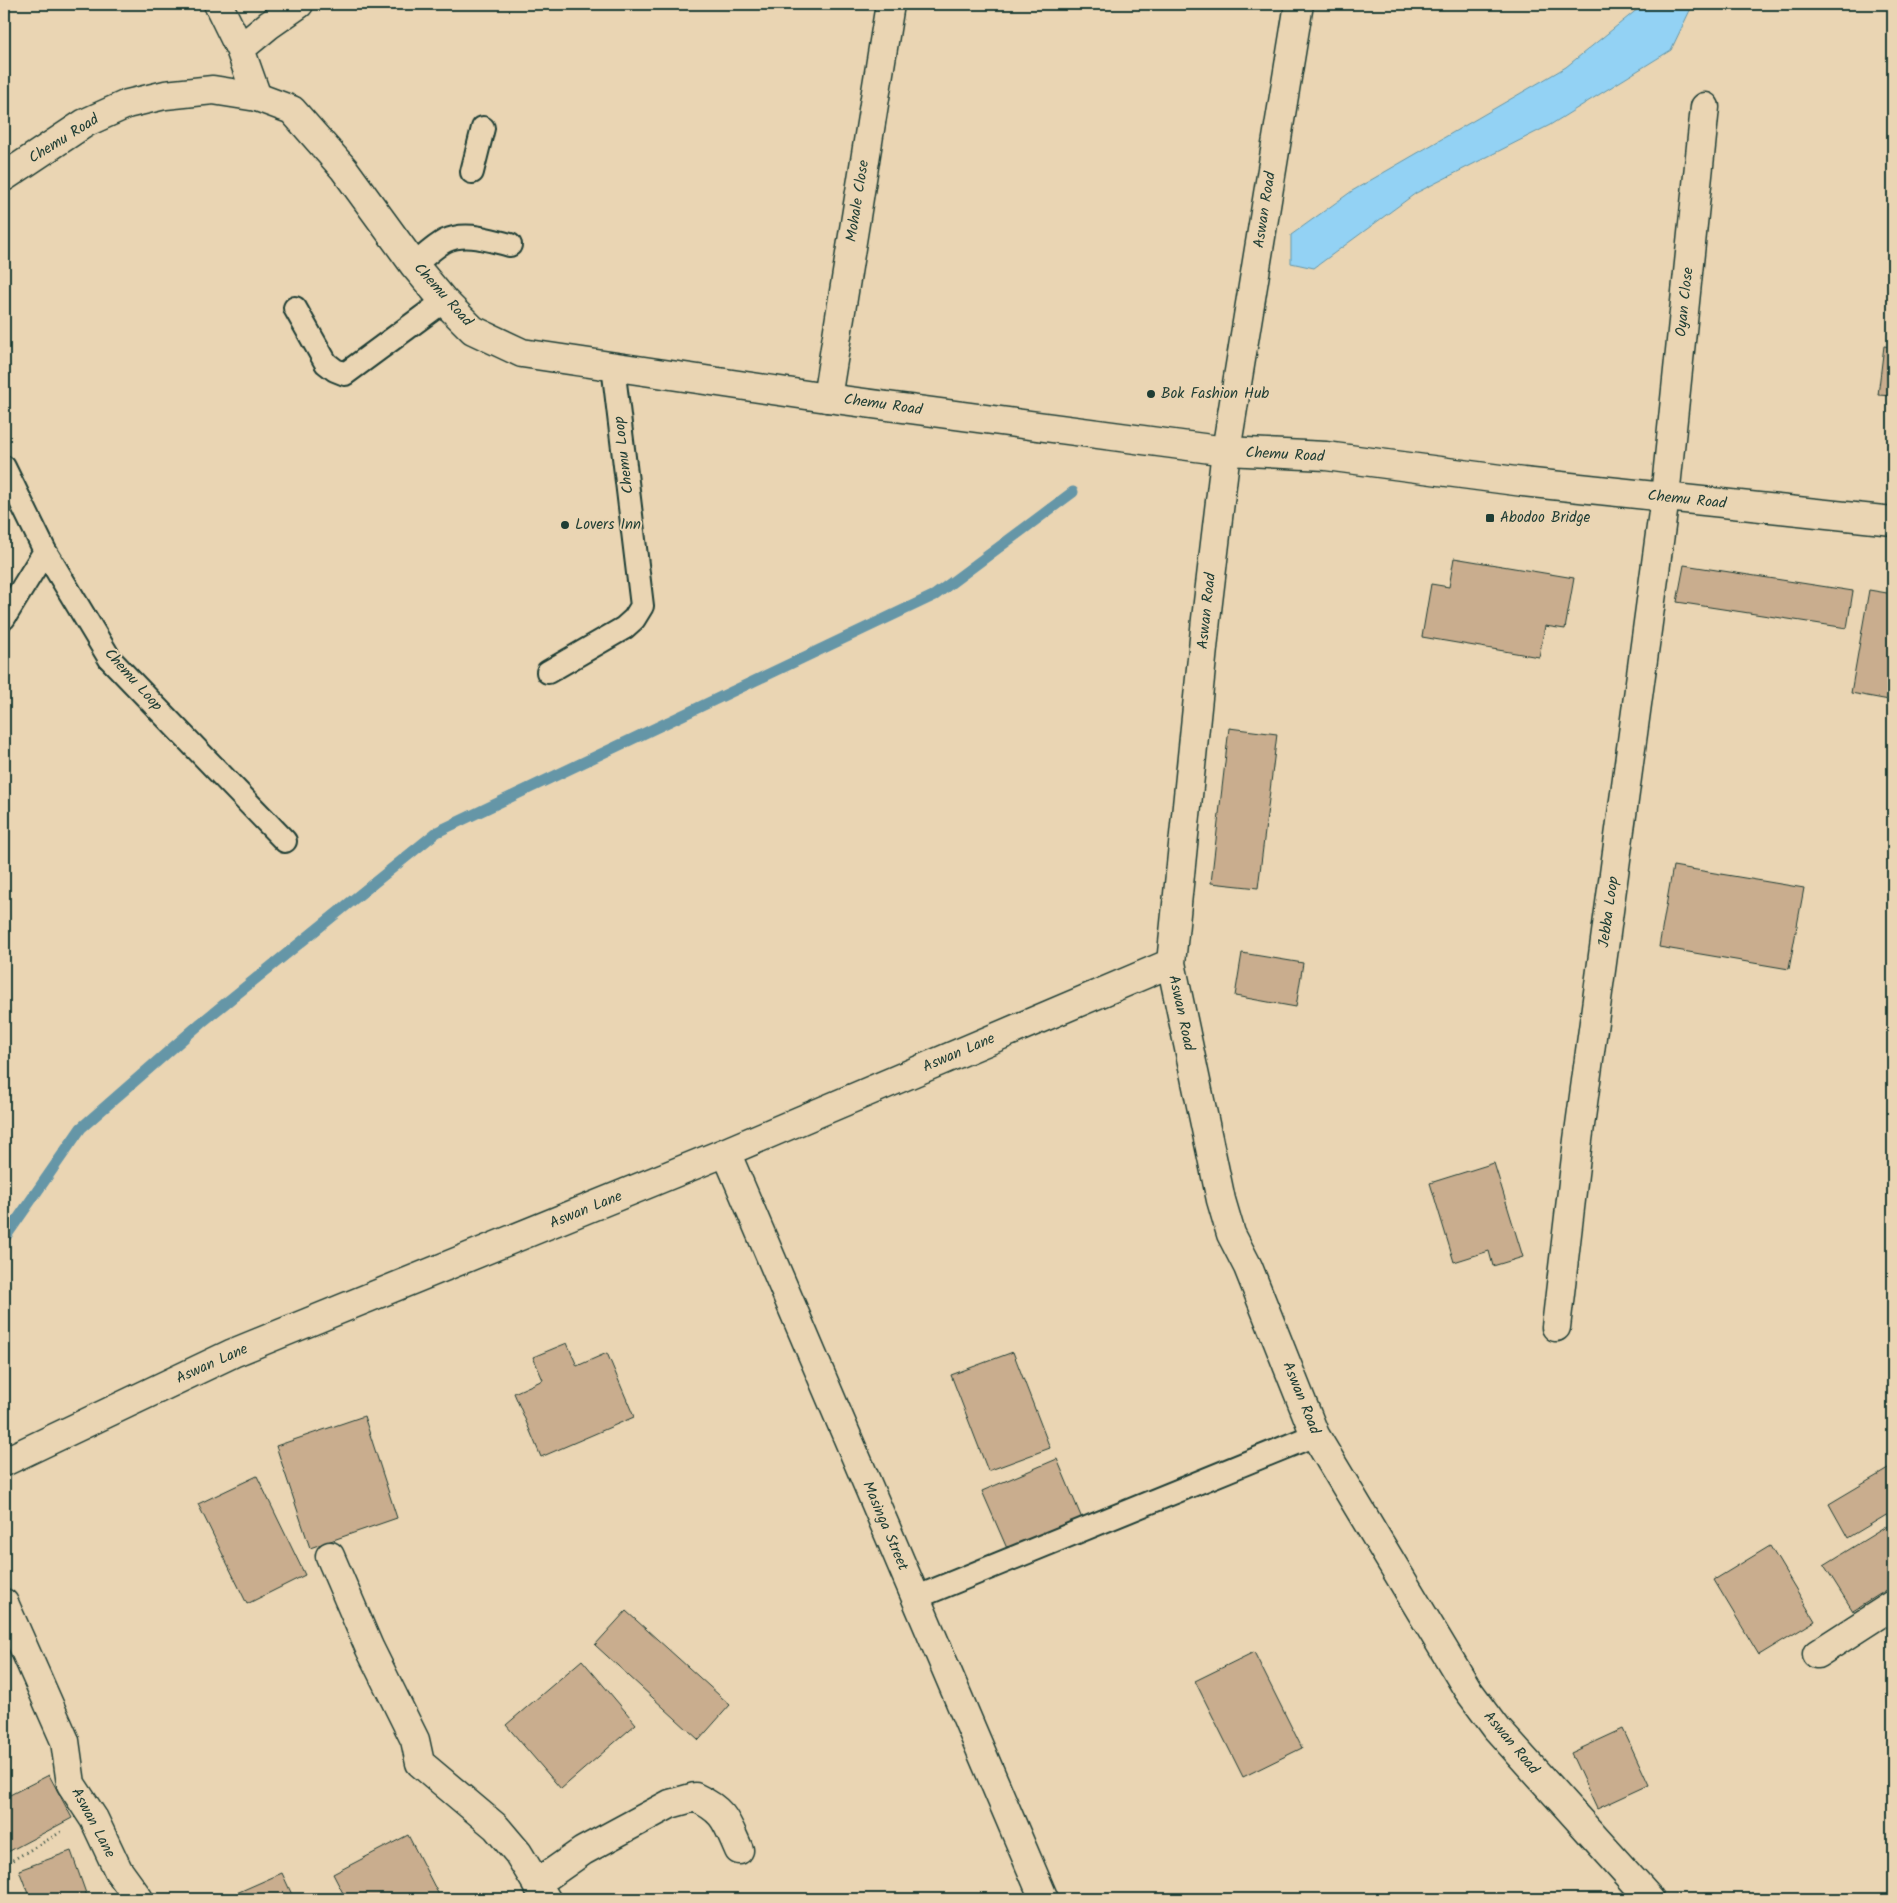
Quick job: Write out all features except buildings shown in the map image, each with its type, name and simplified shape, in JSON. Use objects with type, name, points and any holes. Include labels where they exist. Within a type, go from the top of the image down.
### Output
[{"type":"street","points":[[218,4],[240,49],[257,97]]},
{"type":"street","points":[[240,49],[269,24],[299,4]]},
{"type":"street","name":"Mohale Close","points":[[827,398],[890,4]]},
{"type":"street","name":"Aswan Road","points":[[1299,4],[1226,451],[1206,619],[1171,963],[1221,1200],[1231,1234],[1248,1267],[1315,1435],[1468,1690],[1497,1729],[1650,1899]]},
{"type":"street","name":"Chemu Road","points":[[4,177],[85,123],[126,104],[165,95],[213,90],[257,97],[292,110],[344,168],[414,265],[444,301],[473,330],[522,353],[827,398],[1226,451],[1326,456],[1523,482],[1893,521]]},
{"type":"street","name":"Oyan Close","points":[[1665,498],[1705,107]]},
{"type":"street","name":"Jebba Loop","points":[[1556,1327],[1578,1140],[1665,498]]},
{"type":"street","name":"Aswan Lane","points":[[4,1462],[233,1353],[726,1152],[1171,963]]},
{"type":"street","name":"Masinga Street","points":[[726,1152],[1044,1899]]},
{"type":"street","points":[[330,1556],[369,1647],[415,1740],[420,1763],[496,1827],[518,1853],[541,1891],[583,1851],[670,1804],[694,1797],[708,1804],[724,1816],[739,1850]]},
{"type":"street","name":"Aswan Lane","points":[[4,1603],[65,1741],[72,1784],[94,1819],[118,1870],[139,1899]]},
{"type":"street","points":[[1816,1654],[1893,1605]]},
{"type":"lane","points":[[472,172],[483,128]]},
{"type":"lane","points":[[414,265],[445,241],[462,237],[475,236],[510,245]]},
{"type":"lane","points":[[295,308],[326,363],[335,370],[345,374],[444,301]]},
{"type":"lane","name":"Chemu Loop","points":[[548,672],[624,628],[634,619],[642,606],[613,366]]},
{"type":"lane","name":"Chemu Loop","points":[[4,467],[45,551],[110,659],[284,841]]},
{"type":"lane","points":[[4,618],[45,551]]},
{"type":"lane","points":[[915,1598],[1315,1435]]},
{"type":"path","points":[[4,1865],[66,1830],[94,1819]]},
{"type":"water","points":[[1644,4],[1693,4],[1671,50],[1550,125],[1416,193],[1314,268],[1291,263],[1291,235],[1352,191],[1566,67]]},
{"type":"waterway","points":[[4,1239],[81,1128],[201,1023],[437,832],[935,595],[1073,492]]},
{"type":"place","name":"Bok Fashion Hub","points":[[1151,394]]},
{"type":"place","name":"Abodoo Bridge","points":[[1490,518]]},
{"type":"place","name":"Lovers Inn","points":[[565,525]]}]
